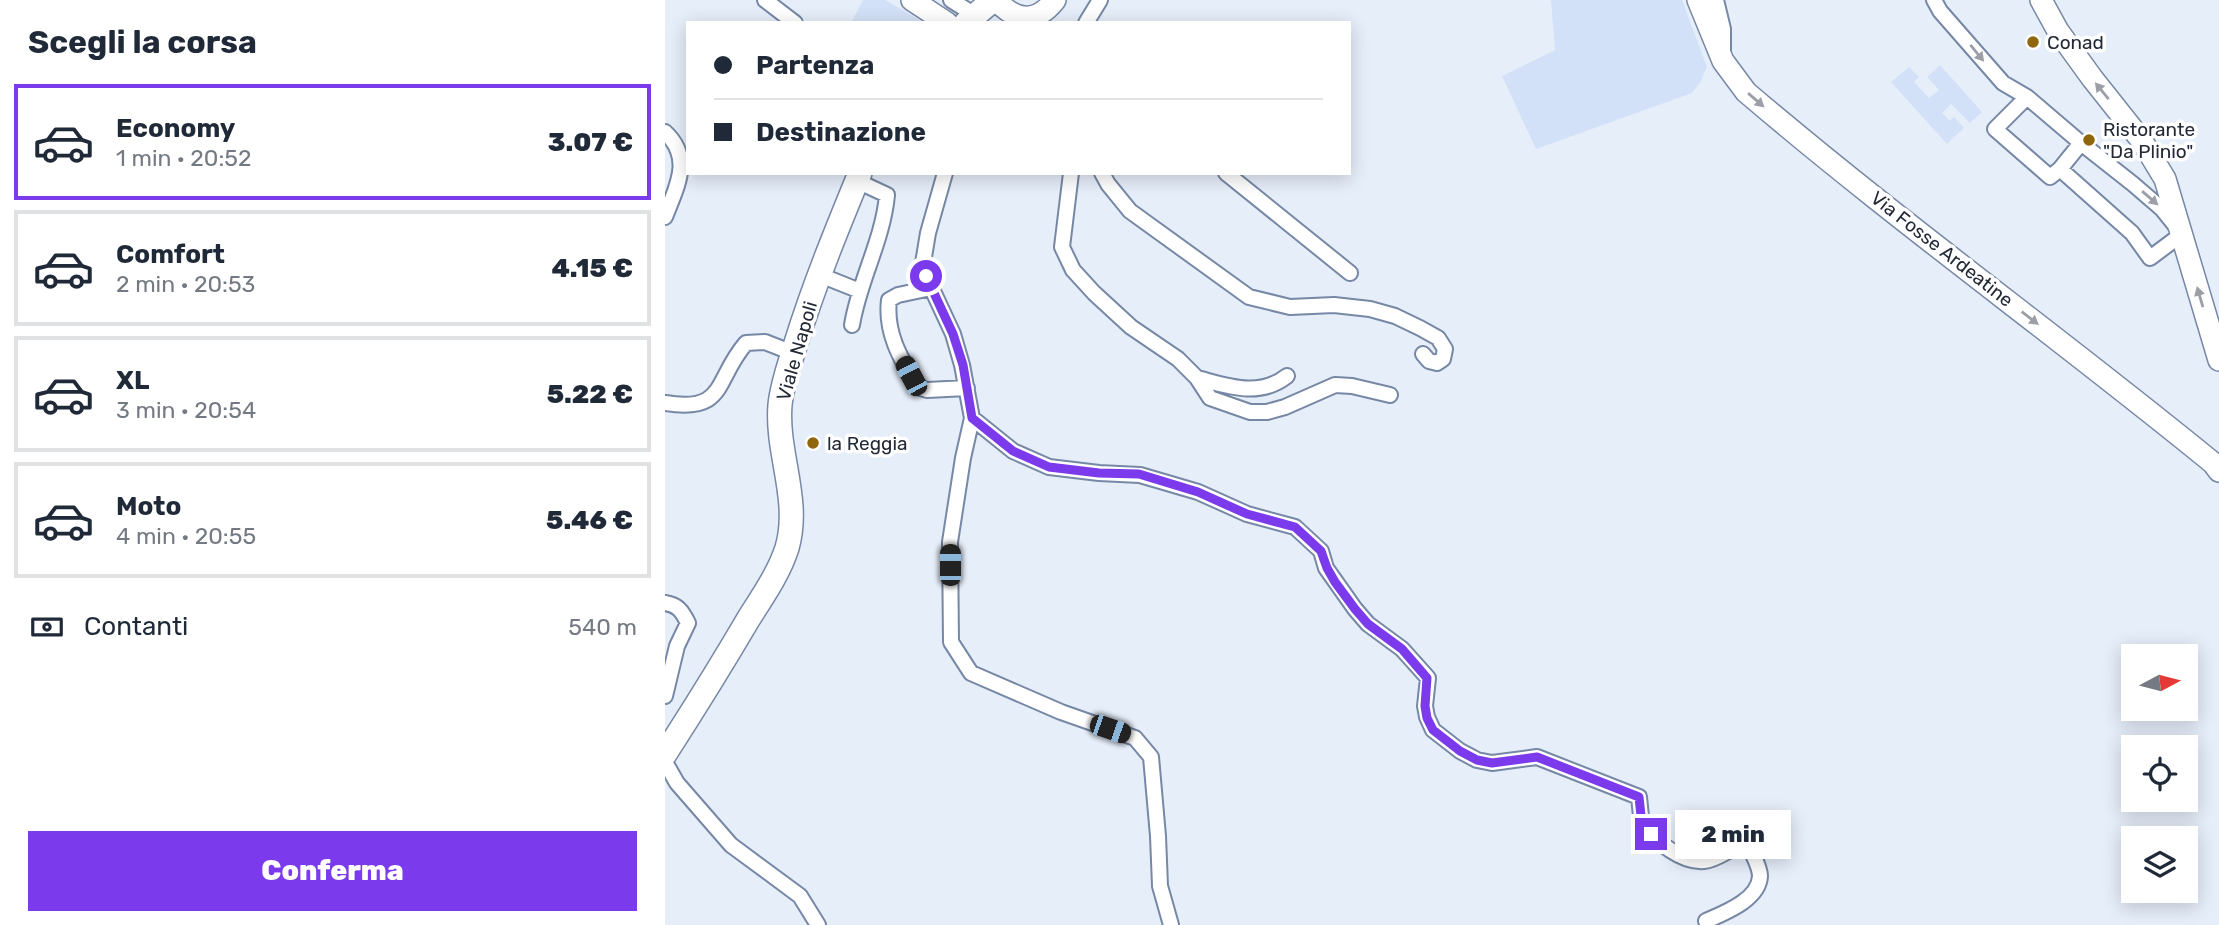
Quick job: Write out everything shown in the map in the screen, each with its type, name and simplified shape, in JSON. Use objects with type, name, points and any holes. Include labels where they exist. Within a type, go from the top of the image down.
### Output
[{"type":"main road","points":[[912,0],[944,21]]},
{"type":"main road","points":[[970,19],[995,0],[1015,14],[1031,18],[1039,15],[1055,0]]},
{"type":"main road","name":"Via Fosse Ardeatine","points":[[1698,0],[1723,61],[1746,92],[1989,287],[2139,402],[2213,463],[2219,471]]},
{"type":"main road","points":[[2041,0],[2058,31],[2142,141],[2165,179],[2219,360]]},
{"type":"main road","name":"Viale Napoli","points":[[665,754],[775,575],[787,548],[791,498],[779,422],[780,402],[793,353],[820,275],[858,177]]},
{"type":"street","points":[[765,0],[792,21]]},
{"type":"street","points":[[951,0],[970,19]]},
{"type":"street","points":[[1088,21],[1100,0]]},
{"type":"street","points":[[1716,0],[1723,29],[1723,61]]},
{"type":"street","points":[[1934,0],[1940,11],[2003,83],[2027,97],[2162,209],[2182,234],[2150,258],[2132,233],[2060,169]]},
{"type":"street","points":[[2027,97],[1994,129],[2050,177],[2081,143]]},
{"type":"street","points":[[665,132],[679,149],[682,166],[665,217]]},
{"type":"street","points":[[944,175],[924,248],[923,263],[931,288],[953,334],[972,418],[950,542],[951,642],[971,673],[1061,712],[1135,738],[1151,757],[1159,836],[1160,886],[1171,925]]},
{"type":"street","points":[[1071,175],[1062,247],[1073,270],[1131,327],[1178,359],[1197,377],[1210,398],[1250,412],[1267,412],[1335,385],[1390,395]]},
{"type":"street","points":[[1103,175],[1130,211],[1249,297],[1290,307],[1335,305],[1370,309],[1395,316],[1438,338],[1445,349],[1443,359],[1437,363],[1429,361],[1423,354]]},
{"type":"street","points":[[1228,175],[1350,273]]},
{"type":"street","points":[[852,325],[860,291],[884,221],[887,195],[858,177]]},
{"type":"street","points":[[820,275],[860,291]]},
{"type":"street","points":[[931,288],[898,295],[889,300],[887,313],[891,336],[917,387],[927,390],[967,388]]},
{"type":"street","points":[[665,403],[680,406],[697,404],[714,397],[736,355],[746,343],[765,342],[793,353]]},
{"type":"street","points":[[1197,377],[1248,390],[1264,389],[1287,376]]},
{"type":"street","points":[[972,418],[1013,451],[1049,467],[1099,473],[1139,474],[1198,492],[1247,514],[1295,527],[1321,551],[1335,582],[1368,624],[1402,649],[1427,678],[1427,718],[1433,730],[1460,751],[1477,760],[1492,763],[1537,757],[1639,797],[1642,825],[1670,849],[1692,859],[1704,861],[1741,845],[1751,850],[1760,876],[1756,888],[1731,909],[1706,921]]},
{"type":"street","points":[[665,603],[675,605],[688,622],[677,646],[665,696]]},
{"type":"street","points":[[665,762],[677,783],[731,845],[800,896],[818,925]]},
{"type":"shaded area","points":[[863,0],[885,0],[922,21],[852,21]]},
{"type":"shaded area","points":[[1551,0],[1682,0],[1707,67],[1701,81],[1692,93],[1536,149],[1502,76],[1555,50]]},
{"type":"shaded area","points":[[1940,65],[1982,112],[1970,123],[1951,104],[1942,113],[1950,121],[1954,117],[1964,128],[1947,144],[1891,82],[1909,67],[1919,77],[1914,82],[1929,98],[1939,90],[1927,77]]},
{"type":"place","name":"Conad","points":[[2033,42]]},
{"type":"place","name":"Ristorante \"Da Plinio\"","points":[[2089,140]]},
{"type":"place","name":"la Reggia","points":[[813,443]]},
{"type":"route","points":[[926,276],[953,334],[963,365],[972,418],[1013,451],[1049,467],[1099,473],[1139,474],[1198,492],[1247,514],[1295,527],[1321,551],[1335,582],[1368,624],[1402,649],[1427,678],[1425,706],[1433,730],[1460,751],[1477,760],[1492,763],[1537,757],[1639,797],[1642,825],[1651,834]]}]
